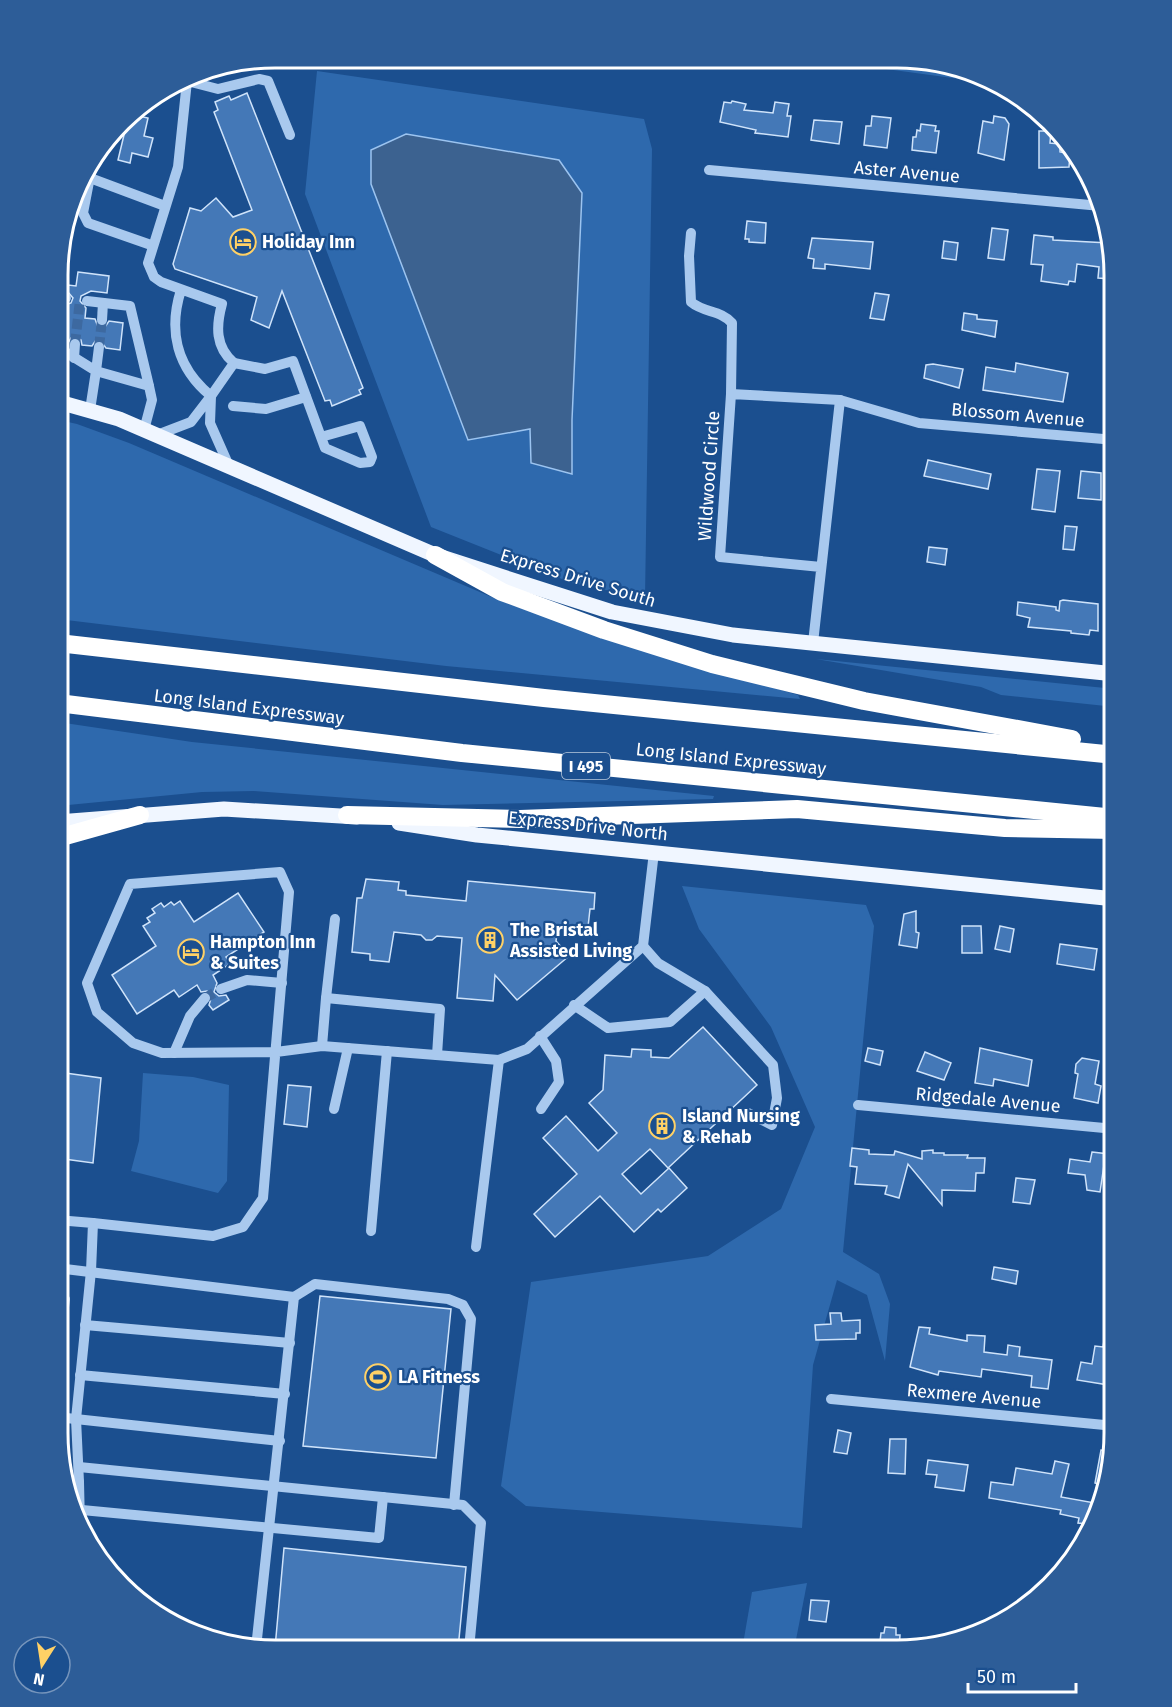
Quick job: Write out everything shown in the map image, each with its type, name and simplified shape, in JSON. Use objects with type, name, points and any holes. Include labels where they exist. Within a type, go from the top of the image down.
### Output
[{"type":"highway","points":[[435,555],[502,592],[604,630],[712,664],[854,699],[1104,745]]},
{"type":"highway","points":[[68,644],[544,698],[1104,754]]},
{"type":"highway","name":"Long Island Expressway","points":[[68,704],[462,753],[1104,817]]},
{"type":"highway","points":[[347,815],[509,819],[797,809],[1005,828],[1104,830]]},
{"type":"highway","points":[[68,835],[140,815]]},
{"type":"main road","name":"Express Drive South","points":[[68,404],[90,410],[151,433],[435,555],[506,576],[572,600],[643,620],[733,635],[1104,673]]},
{"type":"main road","name":"Express Drive North","points":[[68,821],[224,809],[347,815],[477,834],[1104,898]]},
{"type":"street","points":[[196,83],[218,89],[259,79],[268,81],[290,135]]},
{"type":"street","points":[[184,88],[180,158],[148,263],[154,277],[181,290],[222,304],[216,330],[223,350],[234,363],[265,369],[293,361],[325,448],[360,463],[370,462],[372,457],[360,426],[321,437]]},
{"type":"street","name":"Aster Avenue","points":[[709,170],[1092,205]]},
{"type":"street","points":[[91,178],[165,206]]},
{"type":"street","points":[[89,183],[83,213],[88,223],[152,245]]},
{"type":"street","points":[[691,233],[689,256],[692,302],[700,309],[726,316],[732,323],[731,394]]},
{"type":"street","points":[[181,290],[175,319],[178,350],[193,379],[211,396],[210,423],[229,466]]},
{"type":"street","points":[[87,301],[130,306],[152,400],[151,433],[185,426],[211,396],[234,363]]},
{"type":"street","points":[[102,320],[103,303]]},
{"type":"street","points":[[74,358],[75,344]]},
{"type":"street","points":[[90,410],[99,347]]},
{"type":"street","points":[[68,354],[96,372],[149,386]]},
{"type":"street","name":"Wildwood Circle","points":[[821,567],[720,557],[731,394],[840,400],[919,423]]},
{"type":"street","points":[[233,406],[266,409],[306,397]]},
{"type":"street","points":[[813,643],[840,400]]},
{"type":"street","name":"Blossom Avenue","points":[[919,423],[1104,439]]},
{"type":"street","points":[[68,1221],[213,1236],[243,1227],[263,1198],[276,1052],[290,892],[280,872],[130,884],[87,983],[97,1012],[133,1044],[162,1053],[276,1052],[322,1046],[499,1060],[527,1049],[643,946],[654,852]]},
{"type":"street","points":[[322,1046],[335,919]]},
{"type":"street","points":[[643,946],[658,963],[705,991],[773,1065],[777,1098],[772,1125],[748,1113]]},
{"type":"street","points":[[221,989],[247,980],[282,983]]},
{"type":"street","points":[[574,1005],[608,1028],[670,1022],[705,991]]},
{"type":"street","points":[[174,1053],[190,1016],[205,998]]},
{"type":"street","points":[[326,998],[440,1009],[437,1055]]},
{"type":"street","points":[[540,1036],[556,1061],[559,1082],[541,1109]]},
{"type":"street","points":[[334,1109],[348,1048]]},
{"type":"street","points":[[371,1231],[387,1051]]},
{"type":"street","points":[[476,1247],[499,1060]]},
{"type":"street","name":"Ridgedale Avenue","points":[[858,1105],[1104,1128]]},
{"type":"street","points":[[81,1505],[76,1419],[92,1271],[93,1223]]},
{"type":"street","points":[[68,1269],[294,1297],[315,1284],[448,1299],[463,1305],[471,1319],[454,1505]]},
{"type":"street","points":[[257,1639],[276,1487],[294,1297]]},
{"type":"street","points":[[85,1325],[290,1343]]},
{"type":"street","points":[[80,1375],[285,1394]]},
{"type":"street","name":"Rexmere Avenue","points":[[831,1399],[1104,1425]]},
{"type":"street","points":[[68,1418],[280,1441]]},
{"type":"street","points":[[79,1467],[463,1505],[481,1524],[470,1640]]},
{"type":"street","points":[[74,1483],[79,1482]]},
{"type":"street","points":[[83,1510],[379,1538],[383,1497]]},
{"type":"shaded area","points":[[879,68],[924,69],[960,79]]},
{"type":"shaded area","points":[[317,71],[644,119],[652,149],[645,598],[572,583],[431,527],[305,194]],"holes":[[[406,134],[559,160],[582,193],[572,420],[572,474],[531,463],[530,429]]]},
{"type":"shaded area","points":[[406,134],[559,160],[582,193],[572,420],[572,474],[531,463],[530,429],[468,440],[371,184],[371,150]]},
{"type":"shaded area","points":[[68,422],[129,443],[501,601],[615,642],[798,695],[800,699],[446,666],[68,620]]},
{"type":"shaded area","points":[[816,659],[1104,688],[1104,706],[1001,695],[981,687]]},
{"type":"shaded area","points":[[68,723],[192,742],[714,796],[713,799],[443,805],[254,791],[202,792],[68,805]]},
{"type":"shaded area","points":[[682,886],[866,905],[874,926],[843,1252],[879,1274],[890,1304],[885,1361],[867,1295],[837,1280],[813,1365],[802,1528],[526,1506],[501,1486],[531,1282],[708,1256],[781,1209],[815,1127],[771,1027],[699,929]]},
{"type":"shaded area","points":[[143,1073],[193,1077],[229,1085],[227,1181],[218,1193],[131,1171],[139,1141]]},
{"type":"shaded area","points":[[807,1583],[796,1640],[744,1640],[752,1592]]},
{"type":"building","name":"Holiday Inn","points":[[247,93],[363,388],[359,390],[361,394],[332,406],[330,400],[325,401],[282,291],[269,328],[251,320],[257,297],[175,269],[173,264],[190,208],[201,211],[216,198],[233,217],[252,210],[214,112],[218,110],[215,102],[229,96],[231,100]]},
{"type":"building","points":[[732,101],[746,104],[744,110],[773,113],[775,102],[789,104],[787,116],[791,116],[788,137],[755,133],[756,130],[720,122],[724,102],[731,103]]},
{"type":"building","points":[[872,116],[891,118],[887,148],[864,145],[866,126],[871,126]]},
{"type":"building","points":[[994,116],[1005,118],[1009,124],[1004,160],[978,153],[983,121],[993,123]]},
{"type":"building","points":[[141,117],[148,118],[144,136],[153,138],[148,157],[132,153],[130,163],[118,160],[125,132]]},
{"type":"building","points":[[814,120],[842,122],[839,144],[811,140]]},
{"type":"building","points":[[921,124],[936,126],[935,131],[939,131],[936,153],[912,150],[913,137],[916,137],[917,130],[920,131]]},
{"type":"building","points":[[1039,131],[1047,131],[1051,135],[1050,143],[1057,144],[1060,152],[1065,153],[1070,159],[1069,167],[1039,168]]},
{"type":"building","points":[[747,221],[766,223],[765,243],[749,242],[749,239],[745,239]]},
{"type":"building","points":[[992,228],[1008,230],[1004,260],[988,258]]},
{"type":"building","points":[[1034,235],[1053,237],[1053,240],[1102,243],[1104,278],[1098,278],[1099,267],[1077,264],[1075,282],[1069,281],[1068,285],[1041,281],[1043,265],[1031,264]]},
{"type":"building","points":[[812,238],[873,242],[870,269],[825,264],[825,269],[813,268],[814,259],[808,258]]},
{"type":"building","points":[[944,241],[958,243],[956,260],[942,258]]},
{"type":"building","points":[[78,272],[109,276],[107,293],[91,291],[81,296],[80,301],[86,308],[85,318],[95,319],[98,327],[105,327],[109,321],[123,323],[120,350],[106,348],[100,340],[96,340],[92,346],[82,345],[81,340],[76,337],[71,338],[68,343],[68,304],[73,298],[68,292],[68,285],[76,286]]},
{"type":"building","points":[[875,293],[889,295],[884,320],[870,318]]},
{"type":"building","points":[[964,313],[977,315],[977,319],[997,321],[995,337],[962,330]]},
{"type":"building","points":[[1016,363],[1068,373],[1063,402],[983,390],[986,367],[1015,372]]},
{"type":"building","points":[[926,365],[963,369],[959,388],[924,378]]},
{"type":"building","points":[[928,460],[991,474],[988,489],[924,476]]},
{"type":"building","points":[[1037,469],[1060,471],[1055,512],[1032,509]]},
{"type":"building","points":[[1081,471],[1101,473],[1101,500],[1078,498]]},
{"type":"building","points":[[1065,526],[1077,527],[1074,550],[1063,549]]},
{"type":"building","points":[[929,547],[947,549],[945,565],[927,562]]},
{"type":"building","points":[[1060,601],[1098,604],[1098,631],[1090,630],[1089,635],[1028,627],[1030,618],[1017,615],[1018,602],[1056,607],[1059,611]]},
{"type":"building","name":"The Bristal Assisted Living","points":[[366,879],[399,882],[398,890],[406,891],[406,895],[466,901],[468,881],[595,893],[594,909],[590,909],[588,927],[558,926],[556,941],[569,956],[517,1000],[495,975],[493,1001],[457,998],[462,938],[437,936],[432,940],[426,940],[421,935],[394,932],[389,962],[370,960],[370,954],[352,952],[357,898],[362,898]]},
{"type":"building","name":"Hampton Inn & Suites","points":[[238,893],[264,932],[226,957],[230,964],[213,975],[217,983],[214,992],[219,996],[226,995],[229,1000],[213,1010],[209,1005],[212,995],[207,991],[201,992],[197,985],[179,997],[174,990],[137,1014],[112,975],[156,946],[143,926],[150,922],[147,918],[155,913],[152,909],[161,903],[164,907],[171,902],[174,905],[180,901],[194,922]]},
{"type":"building","points":[[916,911],[916,932],[919,933],[917,948],[899,945],[904,914]]},
{"type":"building","points":[[962,926],[981,926],[982,953],[962,953]]},
{"type":"building","points":[[1000,926],[1014,929],[1010,952],[995,949]]},
{"type":"building","points":[[1060,944],[1097,949],[1094,970],[1057,964]]},
{"type":"building","name":"Island Nursing & Rehab","points":[[703,1027],[757,1085],[668,1168],[650,1149],[622,1174],[641,1194],[669,1168],[687,1188],[661,1212],[658,1209],[634,1232],[600,1196],[555,1237],[534,1214],[577,1174],[543,1138],[566,1116],[598,1151],[617,1133],[589,1103],[603,1090],[605,1055],[631,1057],[632,1049],[651,1050],[651,1057],[669,1058]]},
{"type":"building","points":[[868,1048],[883,1051],[880,1065],[865,1061]]},
{"type":"building","points":[[980,1048],[1032,1060],[1028,1086],[994,1079],[993,1086],[975,1083]]},
{"type":"building","points":[[925,1052],[951,1063],[944,1080],[917,1071]]},
{"type":"building","points":[[1082,1058],[1099,1061],[1095,1084],[1101,1086],[1098,1103],[1074,1098],[1078,1074],[1075,1073],[1076,1064]]},
{"type":"building","points":[[68,1073],[101,1078],[93,1163],[68,1160]]},
{"type":"building","points":[[288,1085],[311,1087],[307,1127],[284,1124]]},
{"type":"building","points":[[852,1148],[869,1150],[869,1154],[894,1155],[895,1151],[922,1159],[922,1151],[933,1150],[933,1153],[944,1153],[944,1155],[985,1158],[984,1173],[976,1173],[975,1191],[942,1190],[942,1205],[908,1164],[899,1198],[885,1194],[887,1186],[855,1184],[857,1167],[850,1166]]},
{"type":"building","points":[[1092,1152],[1104,1153],[1100,1192],[1087,1190],[1085,1175],[1068,1173],[1070,1159],[1090,1162]]},
{"type":"building","points":[[1016,1178],[1035,1180],[1030,1204],[1013,1202]]},
{"type":"building","points":[[994,1267],[1018,1271],[1016,1284],[992,1279]]},
{"type":"building","name":"LA Fitness","points":[[320,1296],[451,1309],[436,1458],[303,1446]]},
{"type":"building","points":[[830,1313],[841,1313],[842,1321],[860,1320],[860,1333],[856,1333],[856,1339],[816,1340],[815,1325],[831,1324]]},
{"type":"building","points":[[919,1327],[930,1328],[929,1334],[967,1341],[967,1335],[985,1336],[984,1352],[1007,1355],[1008,1345],[1020,1347],[1019,1356],[1052,1360],[1048,1389],[1031,1387],[1032,1376],[982,1369],[981,1377],[939,1371],[938,1375],[910,1367]]},
{"type":"building","points":[[1104,1341],[1104,1384],[1077,1380],[1081,1362],[1092,1364],[1095,1346],[1103,1347]]},
{"type":"building","points":[[838,1430],[851,1433],[847,1454],[834,1452]]},
{"type":"building","points":[[890,1439],[906,1439],[905,1474],[888,1473]]},
{"type":"building","points":[[1101,1450],[1104,1450],[1101,1473],[1098,1484],[1095,1483]]},
{"type":"building","points":[[928,1460],[968,1465],[964,1491],[935,1487],[937,1475],[926,1474]]},
{"type":"building","points":[[1055,1461],[1069,1464],[1061,1497],[1092,1502],[1083,1524],[1078,1523],[1079,1518],[1060,1514],[1061,1510],[989,1498],[991,1482],[1013,1485],[1016,1468],[1052,1474]]},
{"type":"building","points":[[284,1548],[466,1567],[459,1640],[276,1640]]},
{"type":"building","points":[[811,1600],[829,1601],[826,1622],[809,1620]]},
{"type":"building","points":[[885,1627],[896,1628],[896,1635],[900,1635],[900,1640],[880,1640],[881,1633],[884,1633]]},
{"type":"tunnel","points":[[75,344],[80,300]]},
{"type":"tunnel","points":[[99,347],[102,320]]},
{"type":"tunnel","points":[[205,998],[221,989]]},
{"type":"place","name":"Holiday Inn","points":[[243,242]]},
{"type":"place","name":"The Bristal Assisted Living","points":[[490,940]]},
{"type":"place","name":"Hampton Inn & Suites","points":[[191,952]]},
{"type":"place","name":"Island Nursing & Rehab","points":[[662,1126]]},
{"type":"place","name":"LA Fitness","points":[[378,1377]]}]
